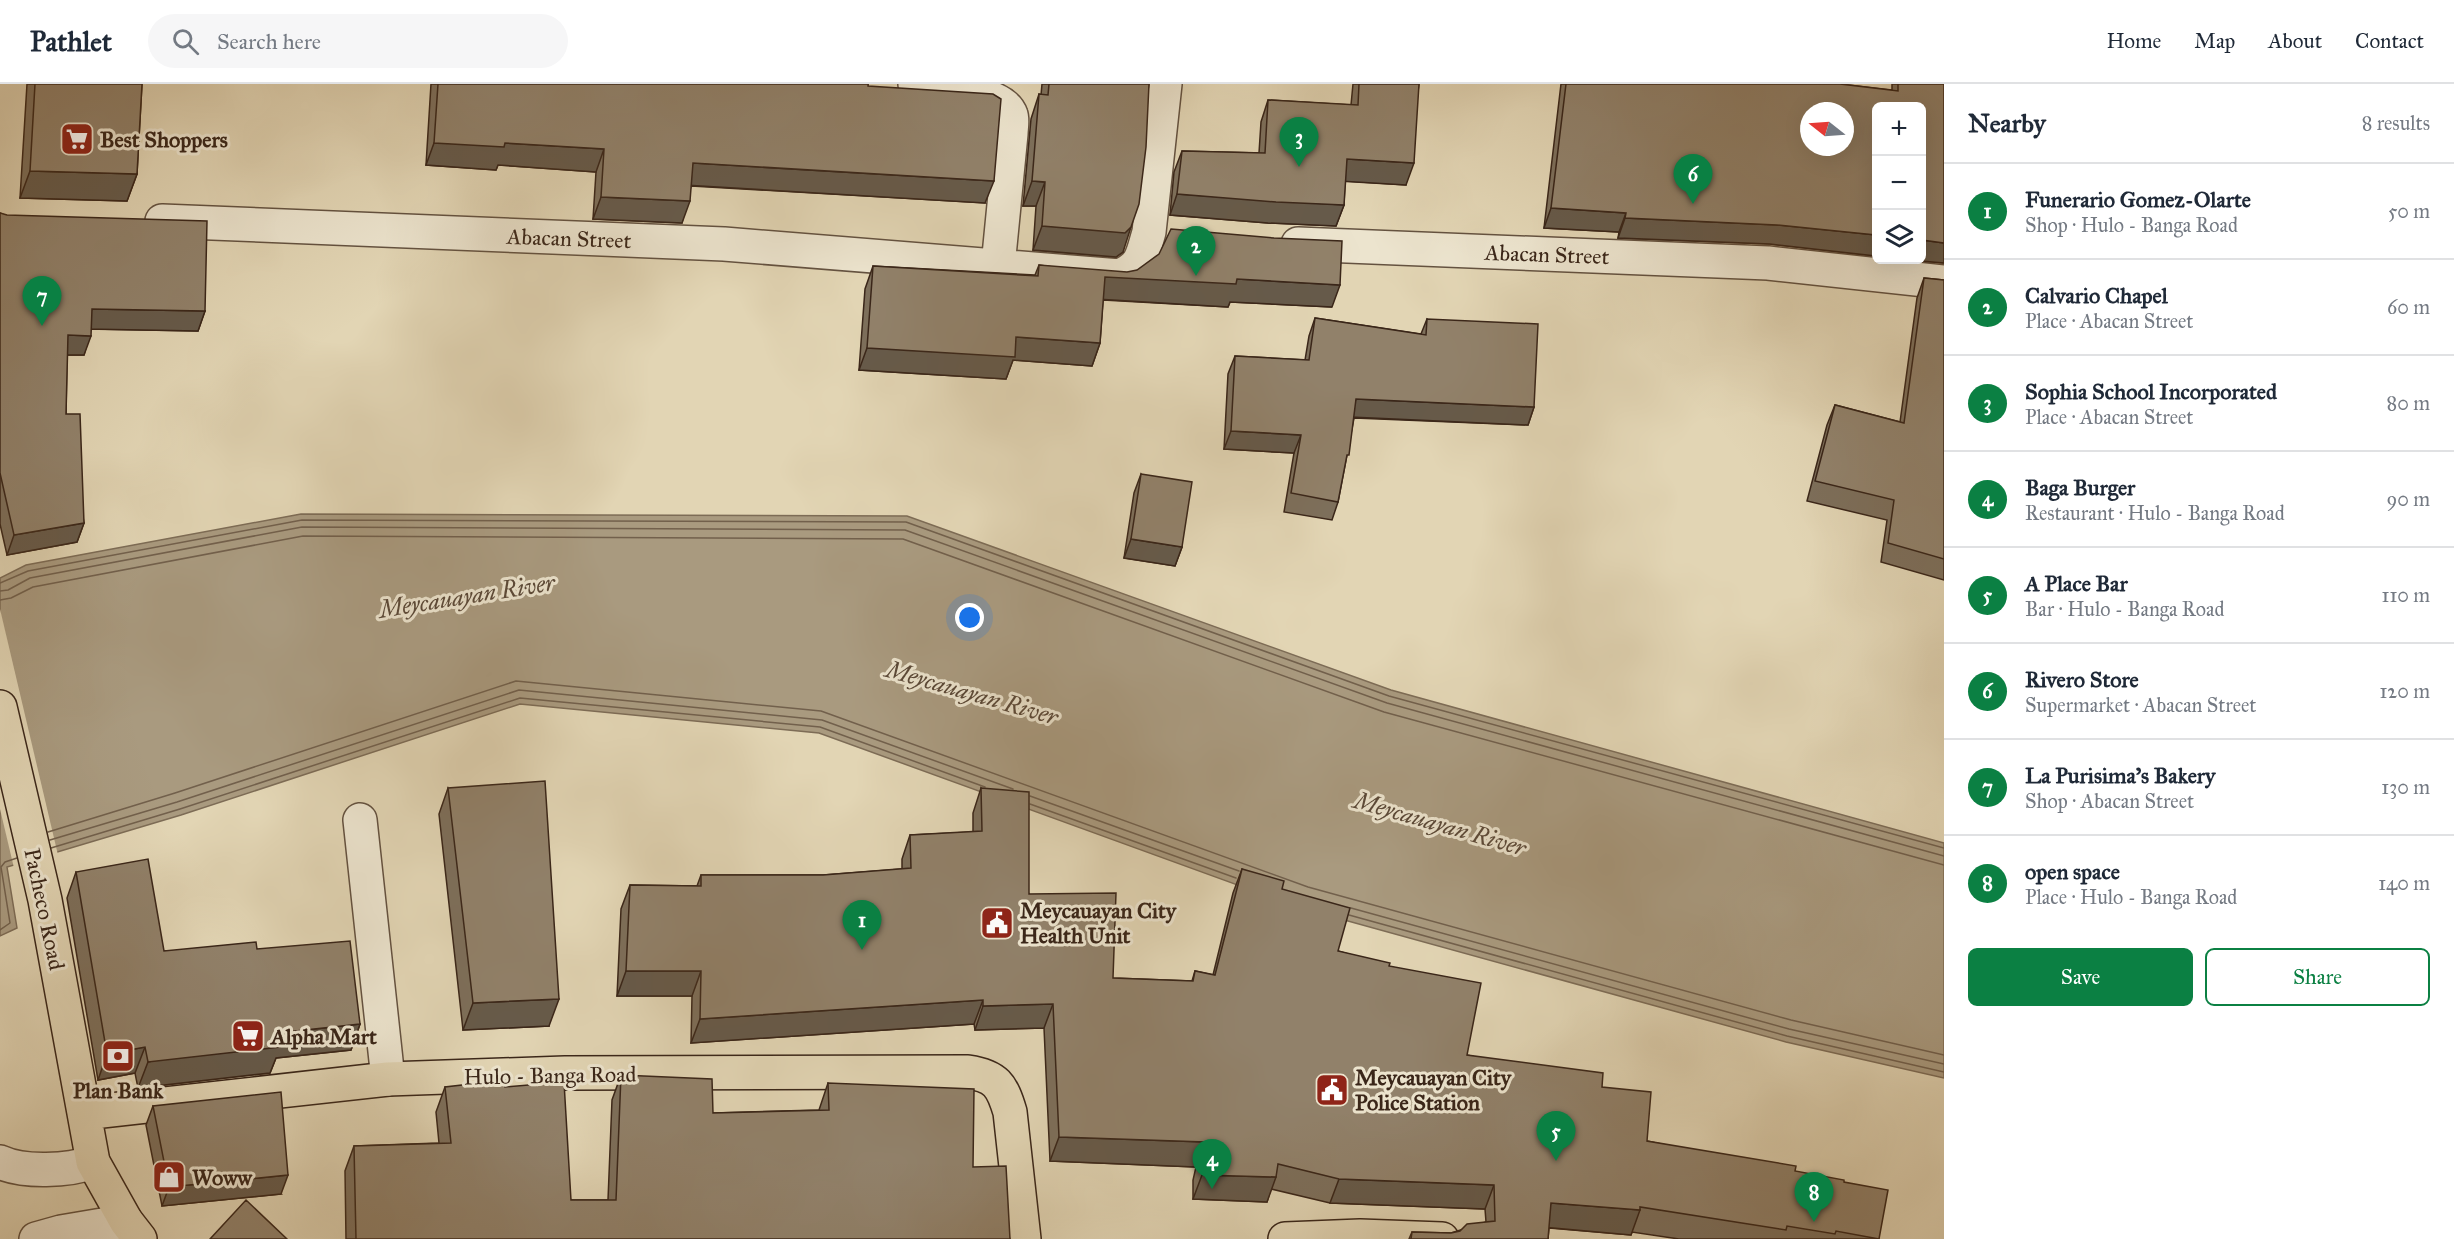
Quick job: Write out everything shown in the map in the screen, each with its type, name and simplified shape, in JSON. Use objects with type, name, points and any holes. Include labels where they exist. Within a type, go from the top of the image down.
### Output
[{"type":"main road","name":"Pacheco Road","points":[[0,707],[45,900],[84,1113]]},
{"type":"main road","name":"Hulo - Banga Road","points":[[84,1113],[388,1079],[565,1073],[968,1072],[984,1074],[995,1080],[1005,1095],[1010,1112],[1024,1239]]},
{"type":"main road","points":[[84,1113],[93,1162],[133,1230]]},
{"type":"main road","points":[[1285,1239],[1442,1239]]},
{"type":"street","points":[[915,84],[990,96],[1005,104],[1011,115],[998,266]]},
{"type":"street","name":"Abacan Street","points":[[128,220],[724,244],[1120,276],[1135,269],[1142,255],[1161,233],[1165,84]]},
{"type":"street","name":"Abacan Street","points":[[1267,242],[1768,263],[1944,282]]},
{"type":"street","points":[[360,820],[388,1079]]},
{"type":"street","points":[[0,1162],[12,1168],[76,1168],[93,1162]]},
{"type":"street","points":[[36,1239],[61,1232],[133,1230]]},
{"type":"water","name":"Meycauayan River","points":[[301,514],[907,516],[1391,690],[1944,843],[1944,1078],[1786,1042],[1301,908],[819,733],[520,704],[181,815],[7,867],[17,928],[0,936],[0,578],[26,565]]},
{"type":"pier","points":[[0,609],[58,855],[14,868],[0,809]]},
{"type":"building","name":"Best Shoppers","points":[[35,84],[142,84],[137,174],[30,171]]},
{"type":"building","points":[[438,84],[868,84],[868,86],[993,94],[1001,99],[994,181],[693,163],[690,201],[601,197],[604,149],[505,143],[504,147],[434,143]]},
{"type":"building","points":[[1049,84],[1149,84],[1146,147],[1139,204],[1131,227],[1125,233],[1042,226],[1045,182],[1032,181],[1039,94],[1048,95]]},
{"type":"building","points":[[1359,84],[1419,84],[1414,163],[1347,159],[1344,205],[1177,194],[1182,151],[1265,153],[1268,100],[1358,105]]},
{"type":"building","points":[[1566,84],[1840,84],[1898,91],[1898,84],[1944,84],[1944,243],[1926,241],[1926,102],[1872,102],[1872,235],[1777,225],[1625,218],[1626,213],[1551,208]]},
{"type":"building","points":[[0,213],[207,221],[205,311],[92,309],[91,336],[68,335],[66,414],[80,414],[84,523],[14,535],[0,473]]},
{"type":"building","points":[[1171,229],[1342,241],[1340,285],[1237,279],[1236,284],[1105,277],[1100,343],[1016,337],[1015,357],[867,348],[873,266],[1038,276],[1039,265],[1127,272],[1137,270],[1159,254]]},
{"type":"building","points":[[1924,278],[1944,280],[1944,559],[1888,543],[1894,500],[1815,481],[1835,405],[1904,423]]},
{"type":"building","points":[[1315,318],[1426,335],[1427,319],[1538,324],[1534,407],[1356,399],[1349,455],[1347,455],[1338,502],[1291,493],[1301,435],[1231,431],[1235,356],[1309,360]]},
{"type":"building","points":[[1141,474],[1192,482],[1182,547],[1131,539]]},
{"type":"building","points":[[545,781],[559,999],[473,1003],[448,788]]},
{"type":"building","points":[[981,788],[1029,792],[1029,894],[1116,893],[1113,978],[1193,981],[1195,971],[1215,975],[1242,869],[1284,881],[1282,889],[1350,908],[1338,951],[1390,963],[1389,966],[1481,983],[1467,1055],[1603,1073],[1602,1087],[1651,1092],[1647,1141],[1796,1166],[1795,1171],[1888,1190],[1879,1239],[1836,1231],[1835,1234],[1787,1226],[1786,1230],[1640,1207],[1640,1210],[1551,1203],[1548,1239],[1411,1239],[1412,1232],[1451,1233],[1460,1231],[1467,1224],[1495,1221],[1494,1185],[1339,1179],[1278,1164],[1276,1177],[1202,1175],[1202,1155],[1205,1142],[1059,1137],[1053,1004],[983,1006],[983,1000],[700,1019],[701,971],[626,971],[630,885],[701,886],[701,875],[823,875],[911,868],[910,835],[982,831]]},
{"type":"building","points":[[148,859],[164,951],[256,942],[257,949],[350,941],[360,1024],[278,1033],[280,1047],[148,1062],[145,1047],[107,1054],[76,872]]},
{"type":"building","points":[[621,1075],[712,1079],[713,1113],[829,1110],[828,1083],[974,1089],[973,1167],[1006,1166],[1010,1239],[356,1239],[354,1146],[451,1143],[445,1087],[505,1080],[505,1087],[564,1082],[571,1200],[616,1200]]},
{"type":"building","points":[[281,1092],[288,1175],[169,1187],[153,1106]]},
{"type":"building","points":[[246,1200],[287,1239],[210,1239]]},
{"type":"place","name":"Best Shoppers","points":[[77,139]]},
{"type":"place","name":"Sophia School Incorporated","points":[[1299,167]]},
{"type":"place","name":"Rivero Store","points":[[1693,204]]},
{"type":"place","name":"Calvario Chapel","points":[[1196,276]]},
{"type":"place","name":"La Purisima's Bakery","points":[[42,326]]},
{"type":"place","name":"Meycauayan City Health Unit","points":[[997,923]]},
{"type":"place","name":"Funerario Gomez-Olarte","points":[[862,950]]},
{"type":"place","name":"Alpha Mart","points":[[248,1036]]},
{"type":"place","name":"Plan Bank","points":[[118,1056]]},
{"type":"place","name":"Meycauayan City Police Station","points":[[1332,1090]]},
{"type":"place","name":"A Place Bar","points":[[1556,1161]]},
{"type":"place","name":"Woww","points":[[169,1177]]},
{"type":"place","name":"Baga Burger","points":[[1212,1189]]},
{"type":"place","name":"open space","points":[[1814,1222]]}]
